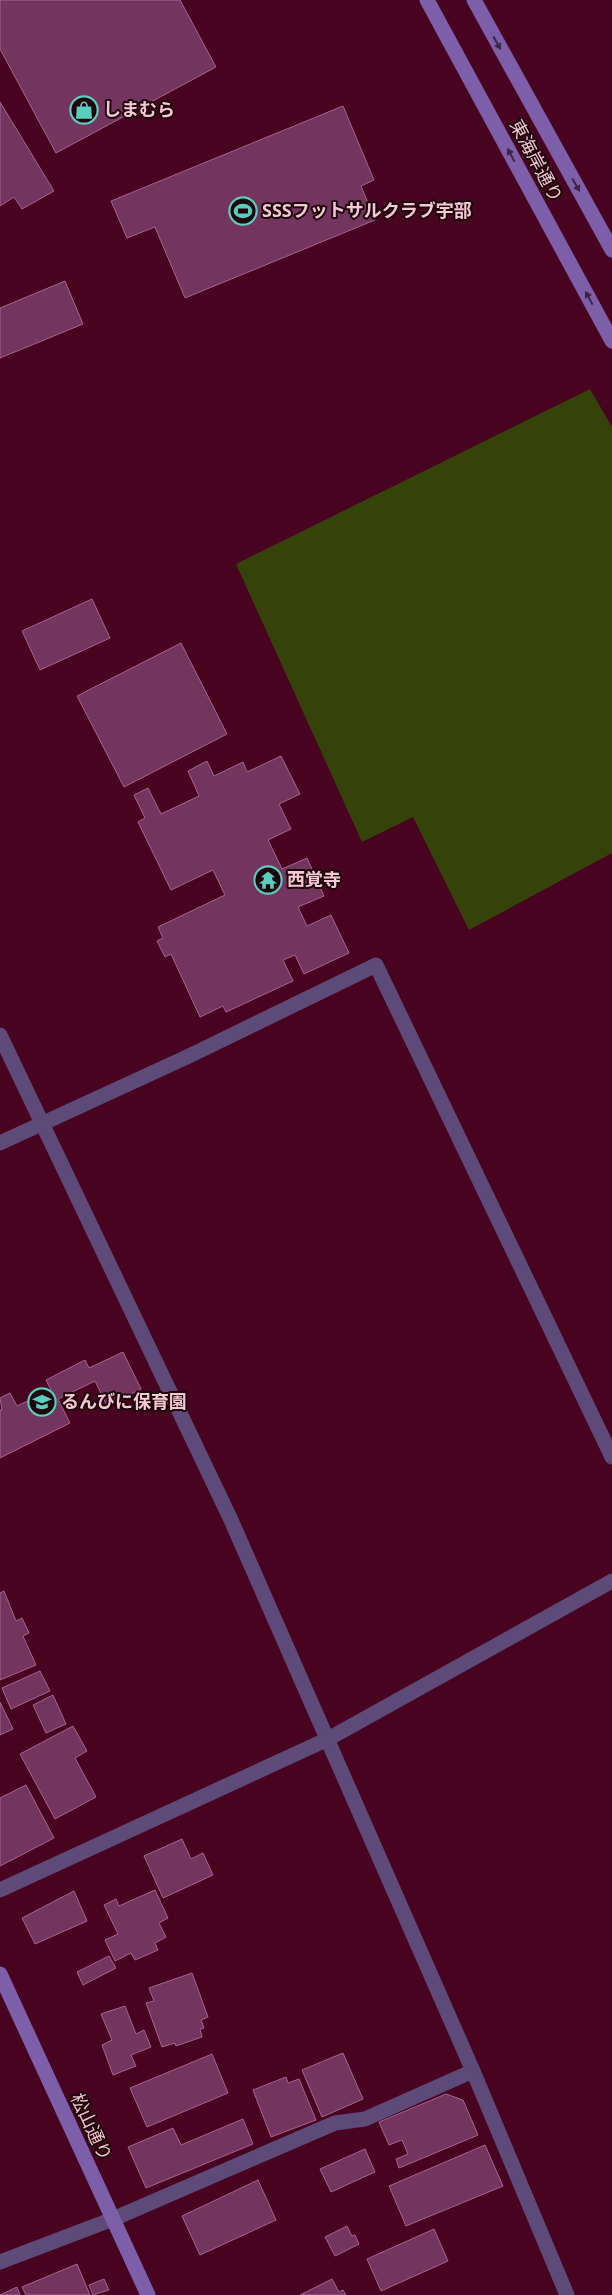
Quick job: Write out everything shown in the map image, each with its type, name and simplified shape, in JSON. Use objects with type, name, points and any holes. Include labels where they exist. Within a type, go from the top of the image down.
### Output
[{"type":"street","name":"東海岸通り","points":[[427,0],[612,341]]},
{"type":"street","name":"東海岸通り","points":[[474,0],[612,250]]},
{"type":"street","points":[[0,1143],[189,1056],[376,965],[612,1456]]},
{"type":"street","points":[[0,1034],[231,1520],[473,2071],[567,2295]]},
{"type":"street","points":[[0,1890],[328,1739],[612,1582]]},
{"type":"street","name":"松山通り","points":[[0,1974],[148,2295]]},
{"type":"street","points":[[0,2262],[113,2219],[335,2123],[365,2120],[473,2071]]},
{"type":"green space","points":[[590,389],[612,427],[612,853],[469,930],[413,817],[362,842],[236,564]]},
{"type":"building","name":"しまむら","points":[[0,0],[180,0],[216,67],[56,153],[0,49]]},
{"type":"building","points":[[0,102],[54,191],[22,209],[14,197],[0,206]]},
{"type":"building","name":"SSSフットサルクラブ宇部","points":[[343,106],[374,180],[361,186],[375,220],[185,298],[155,227],[127,238],[111,201]]},
{"type":"building","points":[[65,281],[83,324],[0,358],[0,308]]},
{"type":"building","points":[[92,599],[110,638],[40,670],[22,631]]},
{"type":"building","points":[[181,643],[227,734],[124,787],[77,696]]},
{"type":"building","name":"西覚寺","points":[[281,756],[300,794],[279,804],[291,829],[268,840],[282,869],[307,858],[324,896],[298,907],[307,926],[331,915],[349,953],[304,974],[295,955],[283,960],[293,981],[226,1012],[223,1006],[200,1017],[171,954],[165,957],[157,941],[163,938],[158,927],[225,895],[213,870],[171,890],[138,822],[145,818],[134,795],[148,788],[161,814],[199,796],[188,771],[207,761],[214,776],[243,762],[247,772]]},
{"type":"building","name":"るんびに保育園","points":[[123,1352],[141,1389],[107,1406],[95,1381],[58,1399],[70,1423],[0,1458],[0,1410],[2,1410],[0,1398],[10,1393],[17,1406],[51,1390],[46,1380],[85,1360],[89,1368]]},
{"type":"building","points":[[4,1591],[16,1621],[22,1618],[29,1633],[23,1636],[36,1665],[0,1680],[0,1593]]},
{"type":"building","points":[[40,1671],[50,1691],[11,1709],[2,1688]]},
{"type":"building","points":[[53,1695],[66,1724],[46,1733],[33,1705]]},
{"type":"building","points":[[0,1702],[13,1729],[0,1735]]},
{"type":"building","points":[[73,1726],[87,1751],[75,1758],[96,1797],[55,1819],[20,1754]]},
{"type":"building","points":[[26,1785],[54,1838],[0,1866],[0,1798]]},
{"type":"building","points":[[182,1839],[191,1859],[203,1853],[213,1875],[163,1898],[144,1856]]},
{"type":"building","points":[[155,1890],[168,1918],[159,1923],[166,1937],[155,1943],[158,1950],[135,1960],[131,1953],[115,1961],[105,1940],[118,1934],[104,1905],[116,1899],[119,1906]]},
{"type":"building","points":[[74,1891],[87,1921],[35,1944],[22,1918]]},
{"type":"building","points":[[109,1956],[116,1968],[83,1985],[77,1972]]},
{"type":"building","points":[[192,1973],[208,2017],[201,2020],[204,2028],[200,2029],[202,2037],[176,2046],[175,2043],[162,2047],[146,2003],[154,2001],[149,1988]]},
{"type":"building","points":[[125,2006],[136,2034],[144,2030],[151,2047],[131,2055],[136,2066],[113,2075],[102,2045],[112,2040],[101,2014]]},
{"type":"building","points":[[343,2053],[363,2099],[322,2117],[302,2070]]},
{"type":"building","points":[[212,2054],[228,2093],[147,2127],[130,2088]]},
{"type":"building","points":[[286,2077],[288,2083],[299,2079],[316,2120],[271,2137],[253,2090]]},
{"type":"building","points":[[446,2094],[463,2100],[478,2135],[399,2168],[396,2159],[408,2154],[402,2140],[389,2145],[379,2122]]},
{"type":"building","points":[[243,2119],[253,2144],[146,2188],[128,2147],[173,2128],[181,2145]]},
{"type":"building","points":[[485,2145],[503,2186],[406,2226],[389,2186]]},
{"type":"building","points":[[365,2149],[375,2172],[331,2192],[320,2169]]},
{"type":"building","points":[[258,2180],[276,2220],[200,2255],[182,2216]]},
{"type":"building","points":[[347,2226],[352,2236],[355,2235],[359,2244],[335,2256],[325,2237]]},
{"type":"building","points":[[434,2229],[448,2261],[381,2291],[367,2259]]},
{"type":"building","points":[[77,2264],[90,2295],[26,2295],[22,2287]]},
{"type":"building","points":[[104,2279],[109,2290],[93,2295],[89,2285]]},
{"type":"building","points":[[332,2279],[339,2292],[343,2290],[346,2295],[300,2295]]},
{"type":"building","points":[[17,2287],[20,2295],[0,2295]]},
{"type":"place","name":"しまむら","points":[[84,110]]},
{"type":"place","name":"SSSフットサルクラブ宇部","points":[[243,211]]},
{"type":"place","name":"西覚寺","points":[[268,880]]},
{"type":"place","name":"るんびに保育園","points":[[42,1402]]}]
